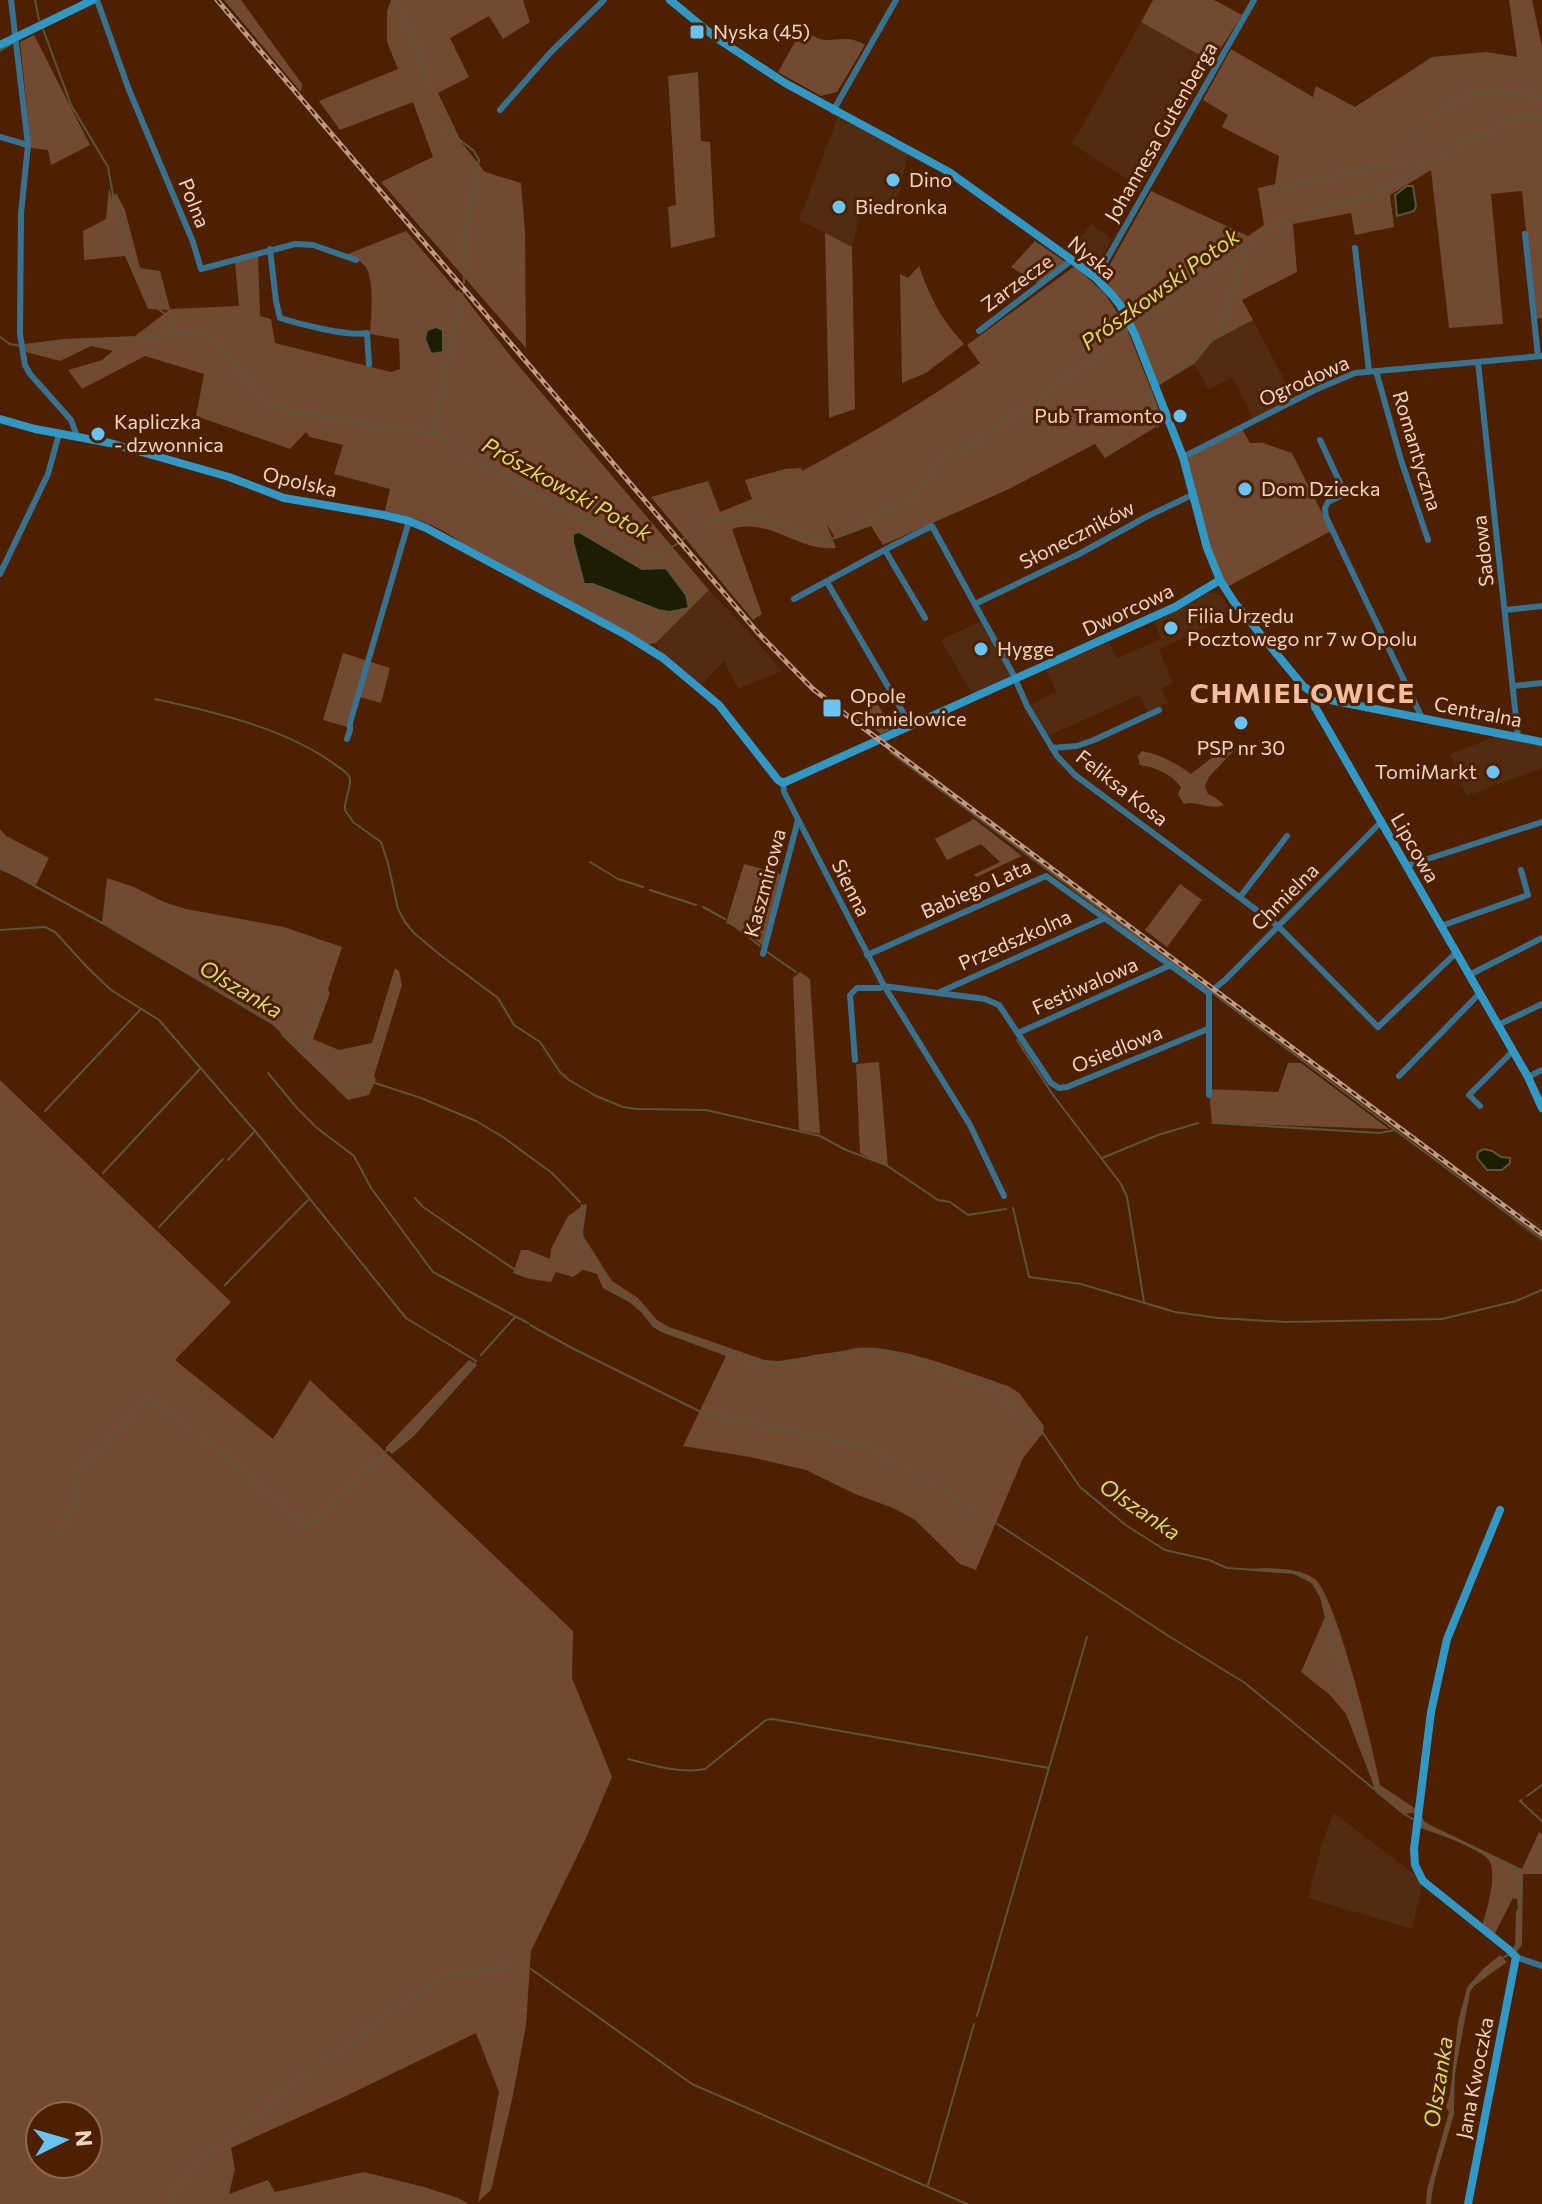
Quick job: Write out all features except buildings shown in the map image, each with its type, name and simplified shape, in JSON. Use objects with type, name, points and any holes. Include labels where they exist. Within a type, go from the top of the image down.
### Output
[{"type":"street","points":[[11,0],[28,145],[21,213],[21,352],[30,374],[71,420],[77,436]]},
{"type":"street","name":"Polna","points":[[0,45],[95,0],[201,269],[270,249],[302,244],[356,260]]},
{"type":"street","points":[[500,110],[550,53],[604,0]]},
{"type":"street","name":"Nyska","points":[[670,0],[715,37],[799,91],[949,172],[1096,278],[1120,305],[1132,327],[1183,457],[1207,548],[1220,580],[1291,672],[1314,694]]},
{"type":"street","points":[[833,111],[896,0]]},
{"type":"street","name":"Johannesa Gutenberga","points":[[1096,278],[1254,0]]},
{"type":"street","points":[[0,137],[28,145]]},
{"type":"street","points":[[1525,234],[1540,356]]},
{"type":"street","name":"Romantyczna","points":[[1355,248],[1372,371],[1428,540]]},
{"type":"street","points":[[270,249],[280,318],[335,330],[367,333],[369,364]]},
{"type":"street","name":"Zarzecze","points":[[979,331],[1072,260]]},
{"type":"street","name":"Ogrodowa","points":[[1183,457],[1344,376],[1540,356]]},
{"type":"street","name":"Sadowa","points":[[1478,362],[1518,737]]},
{"type":"street","name":"Opolska","points":[[0,419],[110,443],[229,477],[284,498],[409,521],[626,635]]},
{"type":"street","points":[[0,574],[48,474],[59,434]]},
{"type":"street","points":[[1320,440],[1342,487],[1342,495],[1328,502],[1326,517],[1422,718]]},
{"type":"street","name":"Słoneczników","points":[[975,604],[1194,494]]},
{"type":"street","points":[[347,739],[364,670],[409,521]]},
{"type":"street","name":"Feliksa Kosa","points":[[885,550],[932,526],[1027,706],[1063,763],[1278,926],[1378,1027],[1456,953]]},
{"type":"street","points":[[794,599],[885,550],[925,618]]},
{"type":"street","name":"Dworcowa","points":[[783,783],[1183,603],[1220,580]]},
{"type":"street","points":[[827,582],[911,726]]},
{"type":"street","points":[[1506,610],[1542,606]]},
{"type":"street","name":"Sienna","points":[[626,635],[679,669],[719,705],[783,783],[784,792],[883,986],[970,1125],[1004,1196]]},
{"type":"street","points":[[1513,686],[1542,683]]},
{"type":"street","name":"Centralna","points":[[1314,694],[1335,701],[1542,742]]},
{"type":"street","name":"Lipcowa","points":[[1314,694],[1315,707],[1528,1077],[1542,1108]]},
{"type":"street","points":[[1052,748],[1077,746],[1094,740],[1159,710]]},
{"type":"street","name":"Kaszmirowa","points":[[763,954],[798,820]]},
{"type":"street","name":"Chmielna","points":[[1209,993],[1382,821]]},
{"type":"street","points":[[1406,866],[1542,822]]},
{"type":"street","points":[[1240,897],[1287,836]]},
{"type":"street","points":[[1441,926],[1528,895],[1521,870]]},
{"type":"street","name":"Babiego Lata","points":[[867,955],[1046,876],[1209,993]]},
{"type":"street","name":"Przedszkolna","points":[[938,992],[1105,918]]},
{"type":"street","points":[[1469,975],[1542,938]]},
{"type":"street","name":"Festiwalowa","points":[[883,986],[995,1002],[1018,1033],[1171,965]]},
{"type":"street","points":[[855,1060],[850,995],[857,988],[883,986]]},
{"type":"street","points":[[1209,993],[1209,1095]]},
{"type":"street","points":[[1399,1076],[1479,994]]},
{"type":"street","points":[[1498,1025],[1542,1004]]},
{"type":"street","name":"Osiedlowa","points":[[1018,1033],[1051,1083],[1061,1088],[1208,1029]]},
{"type":"street","points":[[1480,1106],[1469,1095],[1513,1051]]},
{"type":"street","points":[[1528,1077],[1542,1070]]},
{"type":"street","points":[[1500,1510],[1447,1639],[1431,1712],[1414,1849],[1415,1865],[1423,1881],[1513,1954],[1542,1966]]},
{"type":"street","name":"Jana Kwoczka","points":[[1468,2204],[1513,1954]]},
{"type":"shaded area","points":[[224,0],[241,0],[302,84],[301,92]]},
{"type":"shaded area","points":[[391,0],[523,0],[530,22],[503,39],[489,16],[450,38],[469,77],[438,93],[462,143],[485,172],[521,183],[525,231],[526,348],[381,182],[433,157],[413,102],[340,130],[319,101],[398,69],[387,42],[387,11]]},
{"type":"shaded area","points":[[1153,0],[1214,0],[1242,15],[1212,62],[1141,22]]},
{"type":"shaded area","points":[[1509,0],[1532,0],[1542,47],[1542,318],[1535,319],[1522,191],[1491,194],[1503,324],[1449,328],[1431,170],[1390,195],[1394,227],[1355,235],[1351,213],[1293,224],[1297,272],[1242,300],[1253,320],[1213,341],[1194,364],[1156,387],[1105,277],[1151,191],[1248,236],[1264,225],[1258,188],[1275,184],[1279,156],[1222,127],[1228,115],[1203,100],[1231,49],[1313,97],[1316,86],[1355,107],[1432,57],[1486,52],[1517,57]]},
{"type":"shaded area","points":[[1141,22],[1212,62],[1141,188],[1072,144]]},
{"type":"shaded area","points":[[802,30],[823,40],[850,39],[865,45],[837,92],[821,96],[778,72]]},
{"type":"shaded area","points":[[34,35],[90,145],[51,165],[48,150],[31,148],[20,42]]},
{"type":"shaded area","points":[[698,72],[701,141],[710,142],[715,237],[671,248],[668,207],[676,205],[668,76]]},
{"type":"shaded area","points":[[838,117],[908,154],[896,207],[881,204],[878,217],[860,213],[852,247],[799,220]]},
{"type":"shaded area","points":[[1407,186],[1413,186],[1416,206],[1414,211],[1397,216],[1395,195]]},
{"type":"shaded area","points":[[109,188],[112,198],[116,193],[125,210],[140,268],[160,271],[170,309],[239,306],[235,262],[258,254],[260,316],[271,319],[275,343],[391,372],[400,369],[399,339],[370,334],[372,299],[368,272],[363,264],[348,254],[406,231],[459,290],[512,358],[709,590],[656,643],[648,644],[478,556],[435,527],[385,511],[390,489],[334,474],[343,445],[310,437],[306,432],[290,449],[196,416],[204,374],[145,356],[82,389],[68,370],[102,360],[113,351],[91,346],[60,361],[26,352],[25,344],[135,336],[169,310],[148,309],[125,256],[84,260],[83,231],[106,219]]},
{"type":"shaded area","points":[[1091,224],[1112,239],[1097,266],[1089,265],[1071,252]]},
{"type":"shaded area","points":[[825,233],[852,247],[855,409],[829,418]]},
{"type":"shaded area","points":[[1035,241],[1067,263],[1039,284],[1011,267]]},
{"type":"shaded area","points":[[919,266],[937,308],[964,344],[926,373],[902,383],[900,274],[908,278]]},
{"type":"shaded area","points":[[1075,266],[1105,294],[1125,324],[1164,422],[1105,458],[1095,444],[1009,489],[883,545],[871,526],[836,539],[826,523],[836,548],[809,545],[759,527],[732,529],[762,614],[753,620],[651,497],[708,481],[720,512],[752,499],[745,480],[785,469],[801,468],[802,471],[893,420],[980,363],[967,345]]},
{"type":"shaded area","points":[[1253,320],[1295,400],[1254,420],[1232,377],[1209,390],[1194,364],[1213,341]]},
{"type":"shaded area","points":[[436,327],[443,330],[443,352],[431,354],[425,339],[427,330]]},
{"type":"shaded area","points":[[1241,427],[1250,443],[1263,443],[1292,453],[1331,531],[1225,588],[1212,563],[1183,457]]},
{"type":"shaded area","points":[[579,532],[642,569],[666,568],[686,595],[689,608],[670,612],[658,610],[593,584],[584,584],[573,542],[573,534]]},
{"type":"shaded area","points":[[709,590],[782,671],[738,689],[724,661],[699,687],[663,658],[656,643]]},
{"type":"shaded area","points":[[1210,592],[1220,595],[1232,612],[1219,622],[1159,649],[1173,683],[1161,689],[1168,703],[1148,713],[1139,695],[1046,737],[1027,706],[1056,692],[1046,669],[1109,642],[1117,658],[1161,639],[1154,622]]},
{"type":"shaded area","points":[[981,621],[1011,676],[972,694],[941,640]]},
{"type":"shaded area","points":[[343,653],[390,668],[381,703],[360,697],[351,728],[323,720]]},
{"type":"shaded area","points":[[876,702],[893,728],[881,734],[856,715]]},
{"type":"shaded area","points":[[1497,736],[1542,742],[1542,768],[1466,796],[1450,754]]},
{"type":"shaded area","points":[[1236,748],[1209,777],[1205,786],[1208,794],[1224,805],[1219,807],[1184,804],[1178,794],[1181,787],[1177,782],[1162,772],[1140,765],[1138,756],[1142,751],[1155,754],[1191,774],[1223,749]]},
{"type":"shaded area","points":[[974,819],[1022,856],[977,877],[973,875],[1000,862],[981,844],[947,860],[935,839]]},
{"type":"shaded area","points":[[0,829],[6,836],[49,858],[36,885],[0,870]]},
{"type":"shaded area","points":[[744,864],[781,874],[763,946],[746,932],[726,923]]},
{"type":"shaded area","points":[[107,878],[186,909],[284,927],[342,947],[313,1039],[339,1050],[372,1043],[395,968],[399,971],[402,985],[369,1095],[348,1100],[272,1023],[102,923]]},
{"type":"shaded area","points":[[1180,884],[1202,900],[1167,947],[1145,930]]},
{"type":"shaded area","points":[[800,972],[810,979],[820,1134],[799,1130],[793,978]]},
{"type":"shaded area","points":[[879,1062],[888,1167],[860,1153],[856,1064]]},
{"type":"shaded area","points":[[1288,1063],[1301,1063],[1389,1129],[1212,1125],[1209,1089],[1278,1092]]},
{"type":"shaded area","points":[[0,1080],[231,1302],[175,1360],[273,1439],[310,1380],[573,1631],[572,1678],[612,1777],[531,1951],[526,2025],[491,2190],[478,2202],[499,2092],[476,2033],[231,2148],[235,2169],[229,2194],[268,2180],[275,2192],[364,2172],[424,2187],[469,2204],[0,2204]]},
{"type":"shaded area","points":[[1484,1149],[1510,1158],[1510,1163],[1502,1170],[1487,1170],[1477,1158],[1478,1152]]},
{"type":"shaded area","points":[[585,1204],[584,1237],[612,1281],[638,1298],[657,1320],[669,1327],[765,1360],[779,1361],[864,1348],[905,1353],[1008,1386],[1019,1393],[1044,1426],[1043,1433],[1023,1458],[976,1570],[960,1564],[914,1519],[806,1470],[683,1446],[726,1356],[653,1327],[629,1302],[603,1288],[597,1274],[583,1270],[573,1277],[556,1272],[551,1282],[513,1273],[521,1250],[550,1259],[551,1249],[568,1216]]},
{"type":"shaded area","points":[[1520,1210],[1542,1226],[1542,1243],[1512,1221]]},
{"type":"shaded area","points":[[469,1360],[477,1365],[413,1437],[392,1454],[385,1448]]},
{"type":"shaded area","points":[[1267,1568],[1304,1573],[1315,1579],[1324,1591],[1353,1676],[1380,1785],[1419,1811],[1430,1825],[1522,1869],[1539,1832],[1542,1834],[1542,1874],[1523,1874],[1522,1945],[1516,1953],[1512,1949],[1515,1944],[1517,1899],[1513,1898],[1493,1937],[1481,1928],[1492,1882],[1488,1859],[1465,1845],[1417,1827],[1419,1812],[1404,1814],[1376,1791],[1346,1714],[1330,1695],[1301,1672],[1325,1617],[1321,1597],[1312,1582],[1294,1573],[1246,1569]]},
{"type":"shaded area","points":[[1334,1813],[1423,1881],[1412,1929],[1308,1898],[1323,1840]]},
{"type":"shaded area","points":[[1500,1955],[1507,1962],[1470,1992],[1454,2079],[1454,2114],[1432,2189],[1431,2204],[1426,2204],[1427,2190],[1449,2112],[1446,2107],[1458,2022],[1467,1988]]},
{"type":"waterway","points":[[35,0],[39,20]]},
{"type":"waterway","points":[[395,0],[398,7]]},
{"type":"waterway","points":[[401,13],[429,84]]},
{"type":"waterway","points":[[43,29],[71,105],[108,167],[130,260],[153,305],[173,320],[177,333]]},
{"type":"waterway","points":[[0,51],[13,43]]},
{"type":"waterway","points":[[1326,178],[1400,162],[1433,117],[1472,91],[1542,97]]},
{"type":"waterway","name":"Prószkowski Potok","points":[[1134,325],[1274,225],[1381,192],[1461,143],[1516,119],[1542,117]]},
{"type":"waterway","points":[[446,129],[474,151],[479,160],[464,238],[464,283]]},
{"type":"waterway","points":[[1269,190],[1321,179]]},
{"type":"waterway","points":[[1158,385],[1193,359],[1219,333],[1244,248]]},
{"type":"waterway","points":[[456,321],[463,293]]},
{"type":"waterway","points":[[433,433],[455,324]]},
{"type":"waterway","name":"Prószkowski Potok","points":[[0,337],[10,344],[27,347],[200,333],[213,338],[251,387],[268,403],[288,410],[357,423],[432,433],[626,545],[645,555],[656,556],[704,523],[739,514],[764,518],[816,540],[829,540],[841,535],[918,494],[937,460],[977,442],[1070,377],[1129,329]]},
{"type":"waterway","points":[[1153,389],[1148,393],[1158,427]]},
{"type":"waterway","points":[[155,699],[226,716],[274,732],[318,753],[345,771],[350,783],[345,810],[353,822],[381,842],[398,909],[405,922],[439,954],[498,998],[514,1025],[540,1042],[569,1080],[623,1107],[706,1110],[820,1136],[886,1165],[938,1200],[950,1202],[968,1215],[1006,1209]]},
{"type":"waterway","points":[[890,752],[1187,974]]},
{"type":"waterway","points":[[590,862],[618,879],[643,887]]},
{"type":"waterway","name":"Olszanka","points":[[0,867],[273,1024],[343,1088],[372,1082],[476,1121],[552,1173],[580,1202]]},
{"type":"waterway","points":[[650,890],[696,905]]},
{"type":"waterway","points":[[703,907],[725,919]]},
{"type":"waterway","points":[[728,921],[760,946]]},
{"type":"waterway","points":[[0,930],[45,927],[55,932],[111,990],[159,1020],[255,1131],[406,1318],[476,1361]]},
{"type":"waterway","points":[[767,952],[796,972]]},
{"type":"waterway","points":[[303,1049],[325,990]]},
{"type":"waterway","points":[[1214,994],[1395,1130]]},
{"type":"waterway","points":[[45,1111],[140,1010]]},
{"type":"waterway","points":[[1017,1040],[1053,1095],[1121,1184],[1127,1197],[1144,1302]]},
{"type":"waterway","points":[[103,1173],[200,1069]]},
{"type":"waterway","points":[[268,1073],[317,1128],[354,1156],[371,1188],[433,1272],[528,1323]]},
{"type":"waterway","points":[[0,1083],[4,1086]]},
{"type":"waterway","points":[[1102,1158],[1158,1135],[1198,1123]]},
{"type":"waterway","points":[[1214,1123],[1380,1133],[1395,1130],[1542,1239]]},
{"type":"waterway","points":[[228,1160],[254,1132]]},
{"type":"waterway","points":[[159,1227],[223,1159]]},
{"type":"waterway","points":[[415,1198],[423,1207],[524,1276]]},
{"type":"waterway","points":[[225,1285],[308,1200]]},
{"type":"waterway","name":"Olszanka","points":[[582,1205],[580,1237],[586,1251],[605,1274],[611,1289],[643,1308],[656,1327],[751,1361],[775,1364],[869,1350],[893,1353],[1001,1392],[1014,1408],[1036,1423],[1080,1487],[1127,1526],[1165,1550],[1209,1560],[1227,1568],[1294,1573],[1312,1582],[1321,1597],[1376,1791],[1413,1819]]},
{"type":"waterway","points":[[1013,1208],[1029,1277],[1081,1284],[1175,1312],[1286,1322],[1442,1319],[1516,1301],[1542,1290]]},
{"type":"waterway","points":[[481,1355],[515,1317]]},
{"type":"waterway","points":[[530,1325],[699,1411],[870,1448],[996,1523],[1245,1683],[1374,1789]]},
{"type":"waterway","points":[[386,1451],[411,1431],[475,1363]]},
{"type":"waterway","points":[[59,1532],[73,1504],[80,1469],[146,1397],[211,1444],[304,1527],[320,1519],[384,1452]]},
{"type":"waterway","points":[[977,2016],[1087,1637]]},
{"type":"waterway","points":[[628,1759],[676,1770],[705,1769],[766,1720],[773,1719],[1049,1768]]},
{"type":"waterway","points":[[1527,1796],[1542,1785]]},
{"type":"waterway","points":[[1522,1800],[1542,1821]]},
{"type":"waterway","name":"Olszanka","points":[[1419,1822],[1519,1870],[1522,1887],[1517,1921],[1518,1943],[1514,1950]]},
{"type":"waterway","name":"Olszanka","points":[[1429,2204],[1438,2157],[1453,2110],[1454,2070],[1467,1993],[1471,1984],[1489,1967],[1509,1954]]},
{"type":"waterway","points":[[228,2138],[266,2109],[283,2088],[447,1975],[511,1967]]},
{"type":"waterway","points":[[531,1969],[692,2084],[967,2204]]},
{"type":"waterway","points":[[928,2185],[974,2024]]},
{"type":"waterway","points":[[166,2204],[197,2163],[220,2143]]},
{"type":"railway","points":[[217,0],[759,634],[813,689],[1542,1234]]},
{"type":"place","name":"Nyska (45)","points":[[697,32]]},
{"type":"place","name":"Dino","points":[[893,180]]},
{"type":"place","name":"Biedronka","points":[[839,207]]},
{"type":"place","name":"Pub Tramonto","points":[[1180,416]]},
{"type":"place","name":"Kapliczka - dzwonnica","points":[[98,434]]},
{"type":"place","name":"Dom Dziecka","points":[[1245,489]]},
{"type":"place","name":"Filia Urzędu Pocztowego nr 7 w Opolu","points":[[1171,628]]},
{"type":"place","name":"Hygge","points":[[981,649]]},
{"type":"place","name":"Opole Chmielowice","points":[[832,708]]},
{"type":"place","name":"PSP nr 30","points":[[1241,723]]},
{"type":"place","name":"TomiMarkt","points":[[1493,772]]},
{"type":"district","name":"CHMIELOWICE","points":[[1303,693]]}]
